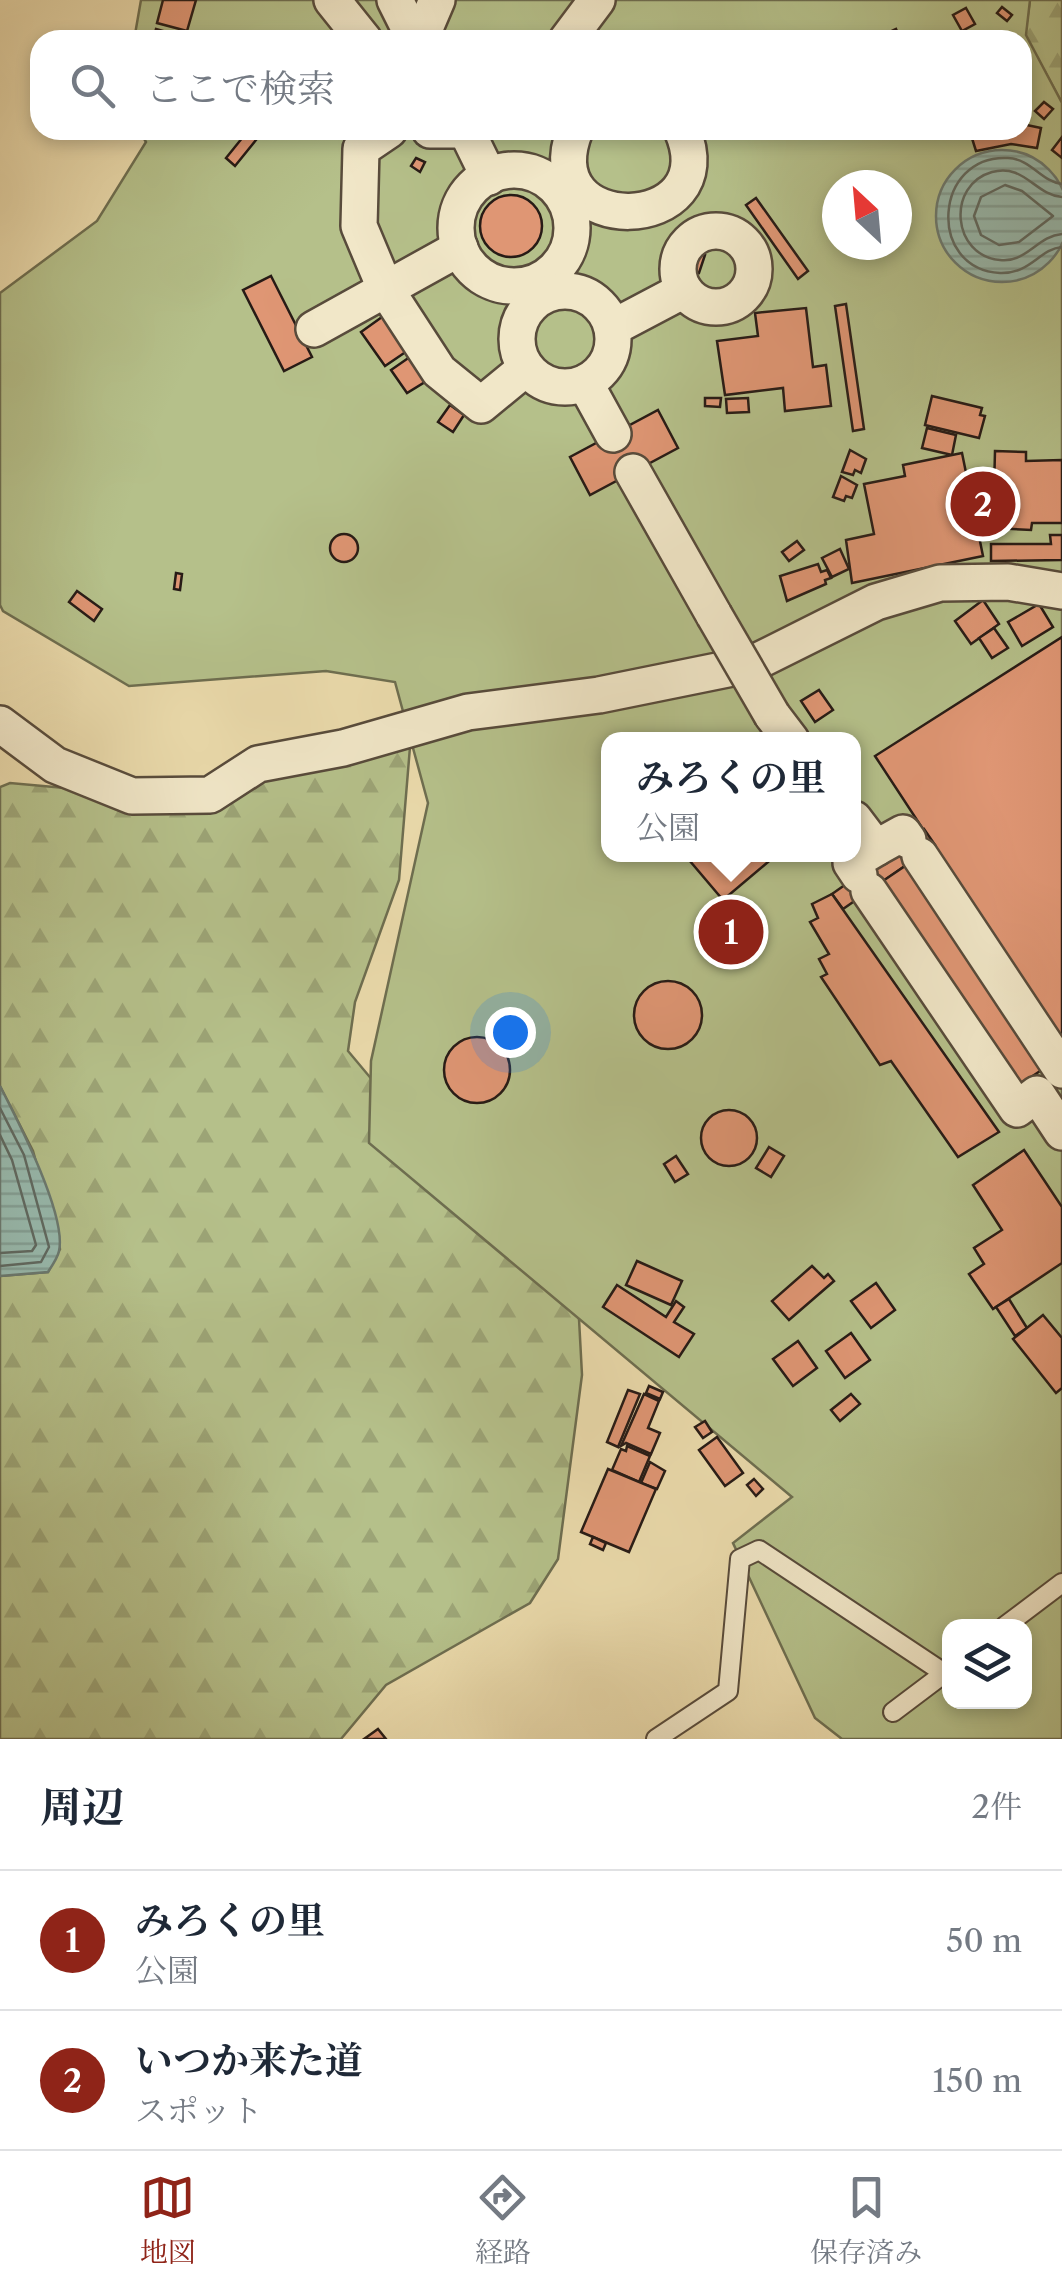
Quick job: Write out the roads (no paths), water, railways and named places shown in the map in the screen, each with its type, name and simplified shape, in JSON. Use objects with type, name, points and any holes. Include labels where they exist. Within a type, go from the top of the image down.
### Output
[{"type":"street","points":[[332,0],[356,30]]},
{"type":"street","points":[[395,0],[412,30]]},
{"type":"street","points":[[423,30],[438,0]]},
{"type":"street","points":[[575,30],[598,0]]},
{"type":"street","points":[[374,140],[360,149],[359,226],[385,288],[439,370],[481,405],[526,368]]},
{"type":"street","points":[[471,140],[489,176]]},
{"type":"street","points":[[573,140],[570,163],[574,196],[572,238],[552,272],[540,289],[520,321],[518,352],[526,368],[553,386],[586,383],[608,360],[612,328],[606,314],[584,295],[569,292],[540,289],[518,286],[482,277],[460,248],[458,212],[466,195],[489,176],[518,170],[537,174],[574,196],[604,210],[642,213],[661,204],[684,177],[688,158],[684,140]]},
{"type":"street","points":[[661,204],[692,239]]},
{"type":"street","points":[[711,230],[736,235],[752,253],[754,278],[741,299],[718,308],[693,300],[684,290],[678,266],[692,239],[711,230]]},
{"type":"street","points":[[314,328],[460,248]]},
{"type":"street","points":[[612,328],[684,290]]},
{"type":"street","points":[[586,383],[613,434]]},
{"type":"street","points":[[633,472],[782,727]]},
{"type":"street","points":[[0,724],[56,765],[132,796],[210,795],[258,764],[343,748],[468,712],[600,695],[752,664],[876,602],[940,583],[1008,582],[1062,591]]},
{"type":"street","points":[[861,829],[1054,1080],[1062,1132]]},
{"type":"street","points":[[886,862],[1017,1109],[1054,1080]]},
{"type":"lane","points":[[656,1739],[728,1691],[740,1558],[760,1550],[942,1668]]},
{"type":"lane","points":[[1015,1619],[1062,1583]]},
{"type":"lane","points":[[893,1712],[942,1675]]},
{"type":"water","points":[[989,151],[1015,151],[1039,161],[1063,191],[1063,241],[1039,271],[1015,281],[989,281],[965,271],[947,253],[937,229],[937,203],[947,179],[965,161]]},
{"type":"water","points":[[0,1086],[39,1167],[56,1215],[59,1251],[48,1272],[0,1276]]},
{"type":"place","name":"いつか来た道","points":[[983,504]]},
{"type":"place","name":"みろくの里","points":[[731,932]]}]
